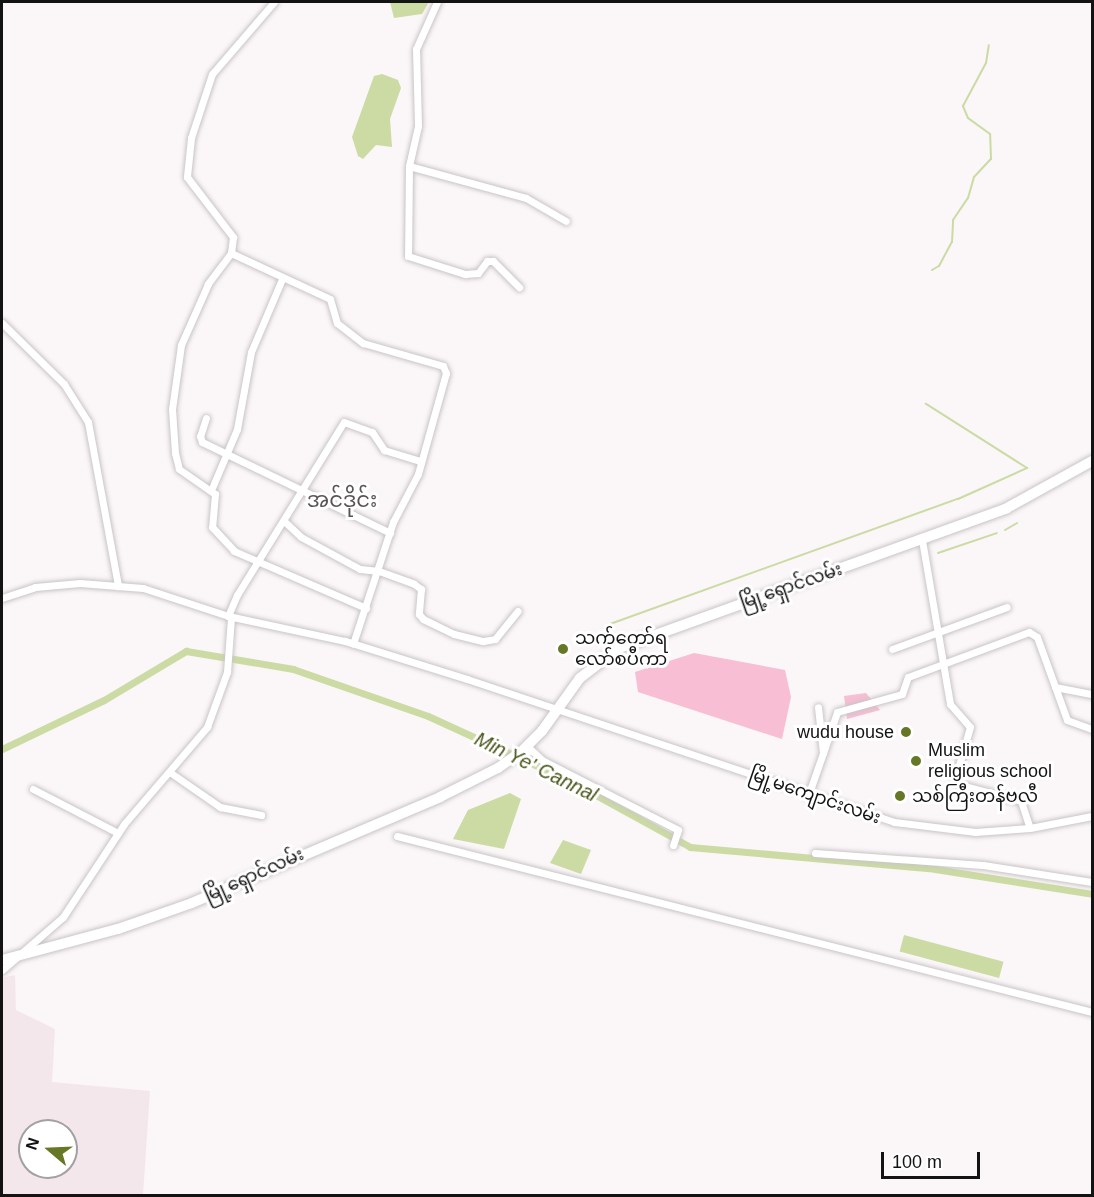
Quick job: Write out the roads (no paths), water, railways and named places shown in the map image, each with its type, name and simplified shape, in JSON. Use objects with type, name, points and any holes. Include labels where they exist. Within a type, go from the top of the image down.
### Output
[{"type":"main road","name":"မြို့ရှောင်လမ်း","points":[[2,960],[118,929],[192,903],[440,797],[498,768],[524,749],[559,711],[580,678],[619,648],[1007,508],[1092,461]]},
{"type":"street","points":[[274,2],[212,74],[191,138],[187,177],[229,228],[231,253],[193,315],[175,369],[172,409],[179,469],[212,488],[215,494],[212,527],[234,551],[366,608]]},
{"type":"street","points":[[437,2],[416,49],[418,126],[409,166],[408,256],[465,274],[478,273],[487,261],[493,261],[519,287]]},
{"type":"street","points":[[409,166],[526,198],[566,221]]},
{"type":"street","points":[[231,253],[282,279],[330,299],[337,323],[363,342],[443,366],[446,373],[421,461],[390,532],[353,644]]},
{"type":"street","points":[[212,488],[228,453],[251,352],[282,279]]},
{"type":"street","points":[[2,323],[64,384],[88,422],[118,586]]},
{"type":"street","points":[[206,418],[200,436],[202,442],[390,532]]},
{"type":"street","points":[[2,970],[63,917],[118,833],[202,735],[217,708],[227,672],[225,662],[229,617],[257,561],[344,422],[372,432],[384,450],[421,461]]},
{"type":"street","points":[[284,521],[324,551],[360,569],[379,571],[421,590],[419,614],[423,619],[471,640],[495,639],[518,611]]},
{"type":"street","points":[[922,540],[950,704],[970,727],[955,780],[960,785],[1021,801],[1030,828]]},
{"type":"street","name":"မြို့မကျောင်းလမ်း","points":[[2,598],[35,587],[80,583],[118,586],[184,599],[229,617],[353,644],[808,796],[894,822],[975,832],[1030,828],[1092,816]]},
{"type":"street","points":[[892,649],[1006,607]]},
{"type":"street","points":[[808,796],[837,712],[902,694],[908,677],[1029,632],[1037,637],[1067,720],[1092,729]]},
{"type":"street","points":[[1055,687],[1092,694]]},
{"type":"street","points":[[818,707],[823,753]]},
{"type":"street","points":[[524,749],[678,830],[673,845]]},
{"type":"street","points":[[171,773],[220,807],[261,815]]},
{"type":"street","points":[[33,789],[118,833]]},
{"type":"street","points":[[397,836],[1092,1012]]},
{"type":"street","points":[[815,853],[983,865],[1092,882]]},
{"type":"waterway","points":[[932,270],[939,266],[952,242],[953,220],[968,198],[974,177],[991,159],[990,134],[968,118],[963,106],[986,63],[989,45]]},
{"type":"waterway","points":[[610,624],[958,499],[1027,468],[926,404]]},
{"type":"waterway","points":[[1005,530],[1017,523]]},
{"type":"waterway","points":[[938,553],[997,533]]},
{"type":"waterway","name":"Min Ye' Cannal","points":[[2,749],[104,700],[186,651],[293,669],[428,716],[572,782],[690,847],[935,869],[1092,894]]},
{"type":"place","name":"သက်တော်ရ လော်စပီကာ","points":[[563,649]]},
{"type":"place","name":"wudu house","points":[[906,732]]},
{"type":"place","name":"Muslim religious school","points":[[916,761]]},
{"type":"place","name":"သစ်ကြီးတန်ဗလီ","points":[[900,796]]},
{"type":"district","name":"အင်ဒိုင်း","points":[[342,500]]}]
